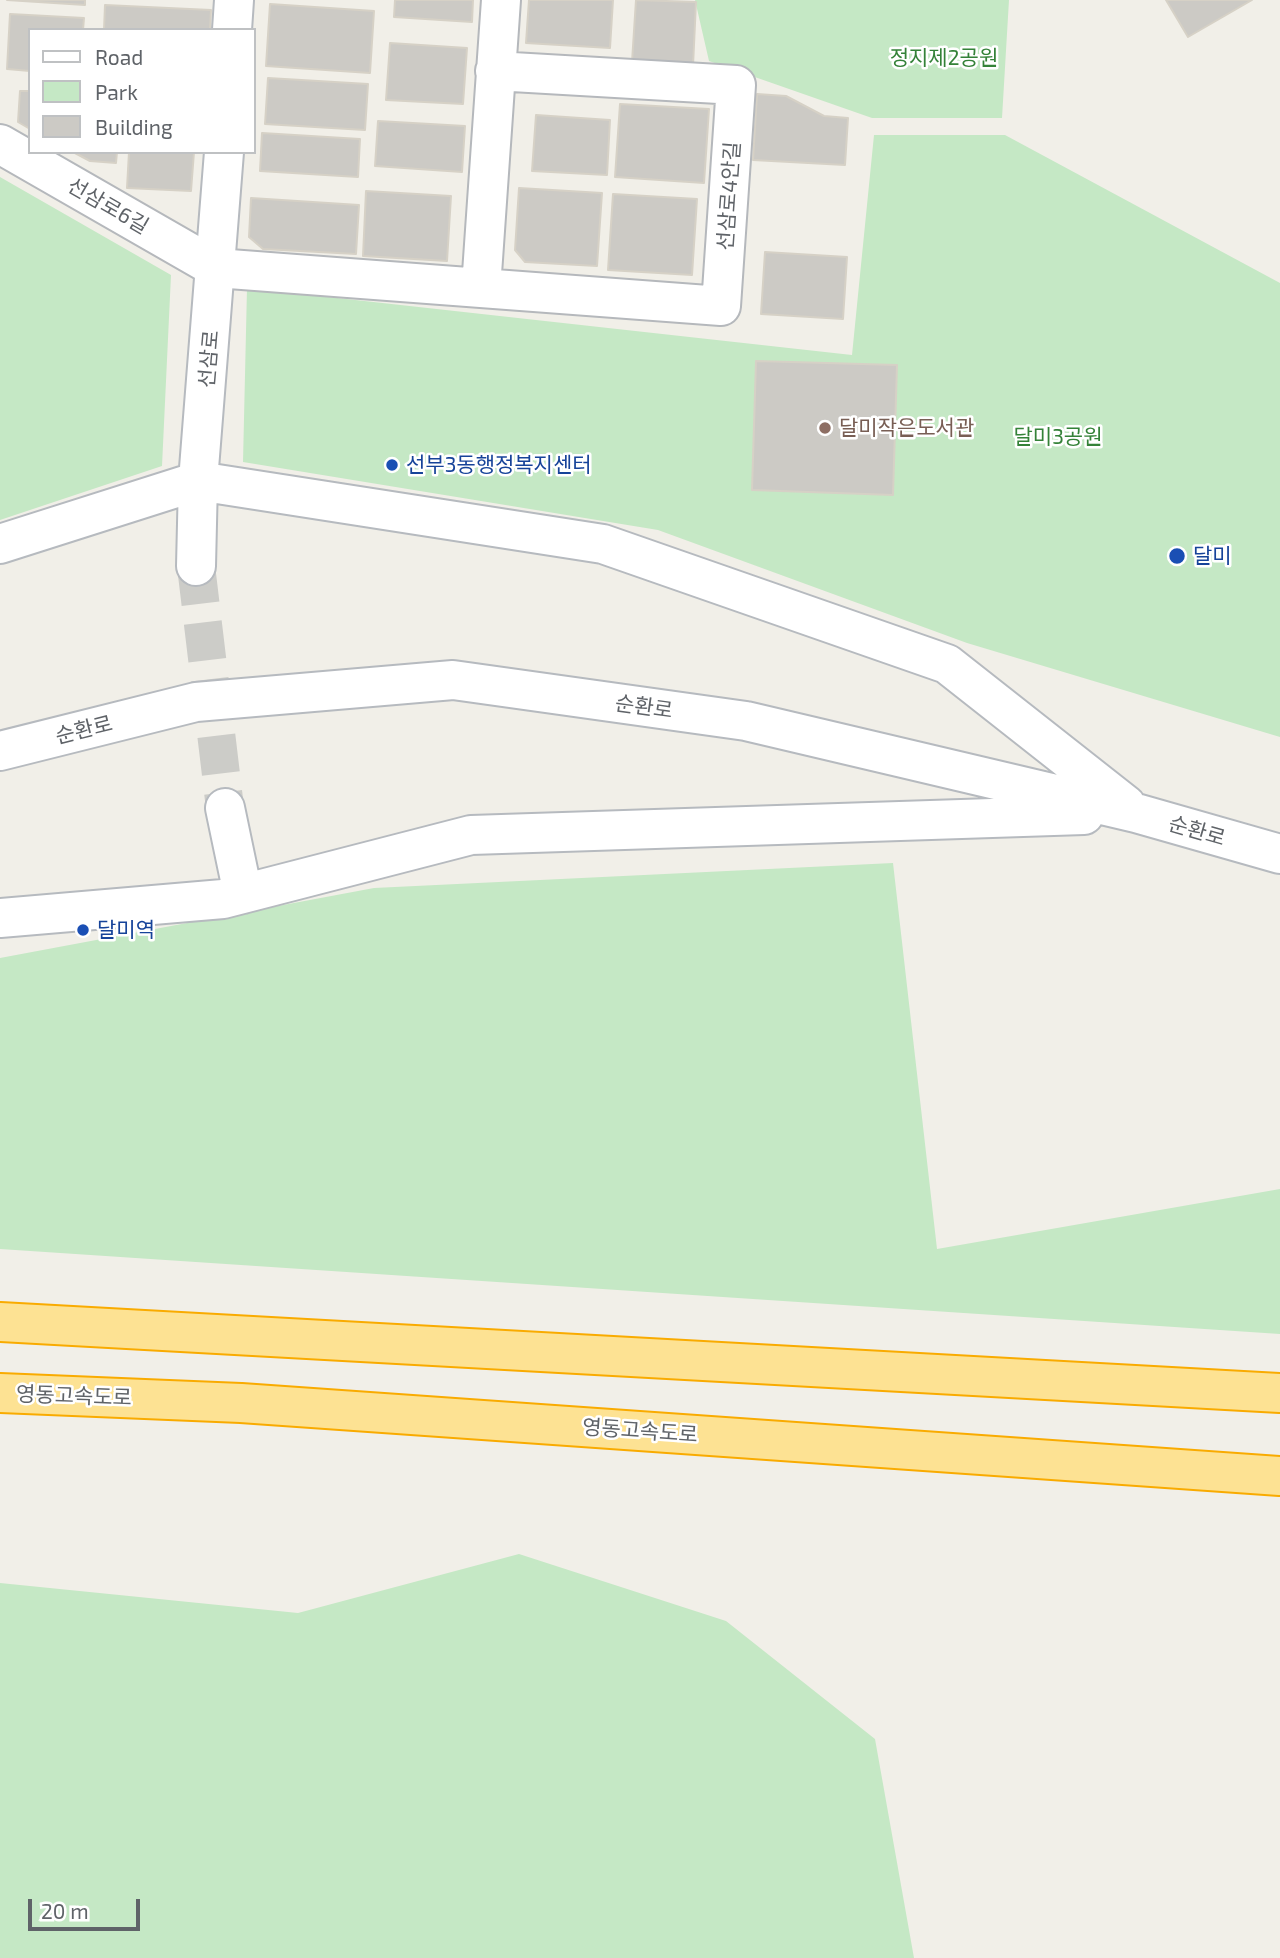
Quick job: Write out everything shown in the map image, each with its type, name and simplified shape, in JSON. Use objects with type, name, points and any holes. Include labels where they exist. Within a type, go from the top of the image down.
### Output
[{"type":"highway","points":[[0,1322],[1280,1393]]},
{"type":"highway","name":"영동고속도로","points":[[0,1393],[241,1403],[1280,1476]]},
{"type":"main road","points":[[232,28],[234,0]]},
{"type":"main road","points":[[481,288],[501,0]]},
{"type":"main road","name":"선삼로4안길","points":[[216,268],[721,306],[736,85],[495,71]]},
{"type":"main road","name":"선삼로6길","points":[[0,144],[216,268]]},
{"type":"main road","name":"선삼로","points":[[196,566],[198,481],[224,154]]},
{"type":"main road","points":[[0,544],[198,481],[603,544],[947,664],[1136,813]]},
{"type":"main road","name":"순환로","points":[[0,751],[196,702],[453,680],[746,721],[1136,813],[1280,854]]},
{"type":"main road","points":[[225,808],[243,894]]},
{"type":"main road","points":[[0,918],[209,900],[243,894],[471,835],[1136,813]]},
{"type":"green space","name":"정지제2공원","points":[[695,0],[1009,0],[1002,118],[872,118],[709,61]]},
{"type":"green space","name":"달미3공원","points":[[874,135],[1005,135],[1280,283],[1280,737],[967,643],[658,530],[243,462],[247,288],[852,355]]},
{"type":"green space","points":[[0,177],[171,275],[162,466],[0,520]]},
{"type":"green space","points":[[893,863],[937,1249],[1280,1189],[1280,1334],[0,1249],[0,958],[374,888]]},
{"type":"green space","points":[[519,1554],[726,1621],[875,1739],[914,1958],[0,1958],[0,1583],[298,1613]]},
{"type":"building","points":[[7,0],[85,0],[85,5]]},
{"type":"building","points":[[395,0],[473,0],[472,22],[394,17]]},
{"type":"building","points":[[529,0],[613,0],[610,48],[526,43]]},
{"type":"building","points":[[636,0],[696,2],[693,66],[632,62]]},
{"type":"building","points":[[1166,0],[1252,0],[1188,37]]},
{"type":"building","points":[[270,4],[374,11],[370,73],[266,66]]},
{"type":"building","points":[[105,5],[211,10],[210,28],[104,28]]},
{"type":"building","points":[[10,14],[84,18],[83,28],[28,28],[28,71],[7,69]]},
{"type":"building","points":[[390,43],[467,48],[463,104],[386,100]]},
{"type":"building","points":[[268,78],[368,84],[365,130],[265,124]]},
{"type":"building","points":[[20,91],[28,91],[28,128],[18,122]]},
{"type":"building","points":[[757,94],[786,96],[824,116],[848,118],[845,165],[753,160]]},
{"type":"building","points":[[620,104],[709,109],[704,183],[615,177]]},
{"type":"building","points":[[536,115],[610,120],[607,175],[532,171]]},
{"type":"building","points":[[378,121],[465,126],[462,172],[375,166]]},
{"type":"building","points":[[262,133],[360,139],[358,177],[260,171]]},
{"type":"building","points":[[77,154],[117,154],[116,163],[90,161]]},
{"type":"building","points":[[129,154],[194,154],[191,191],[127,188]]},
{"type":"building","points":[[519,188],[602,193],[597,266],[525,262],[515,250]]},
{"type":"building","points":[[366,191],[451,196],[447,261],[363,256]]},
{"type":"building","points":[[613,194],[697,199],[692,275],[608,270]]},
{"type":"building","points":[[251,198],[359,205],[356,254],[263,249],[249,237]]},
{"type":"building","points":[[765,252],[847,257],[843,319],[761,314]]},
{"type":"building","name":"달미작은도서관","points":[[756,361],[897,365],[893,495],[752,490]]},
{"type":"tunnel","points":[[196,566],[225,808]]},
{"type":"place","name":"달미작은도서관","points":[[825,428]]},
{"type":"place","name":"선부3동행정복지센터","points":[[392,465]]},
{"type":"place","name":"달미","points":[[1177,556]]},
{"type":"place","name":"달미역","points":[[83,930]]}]
